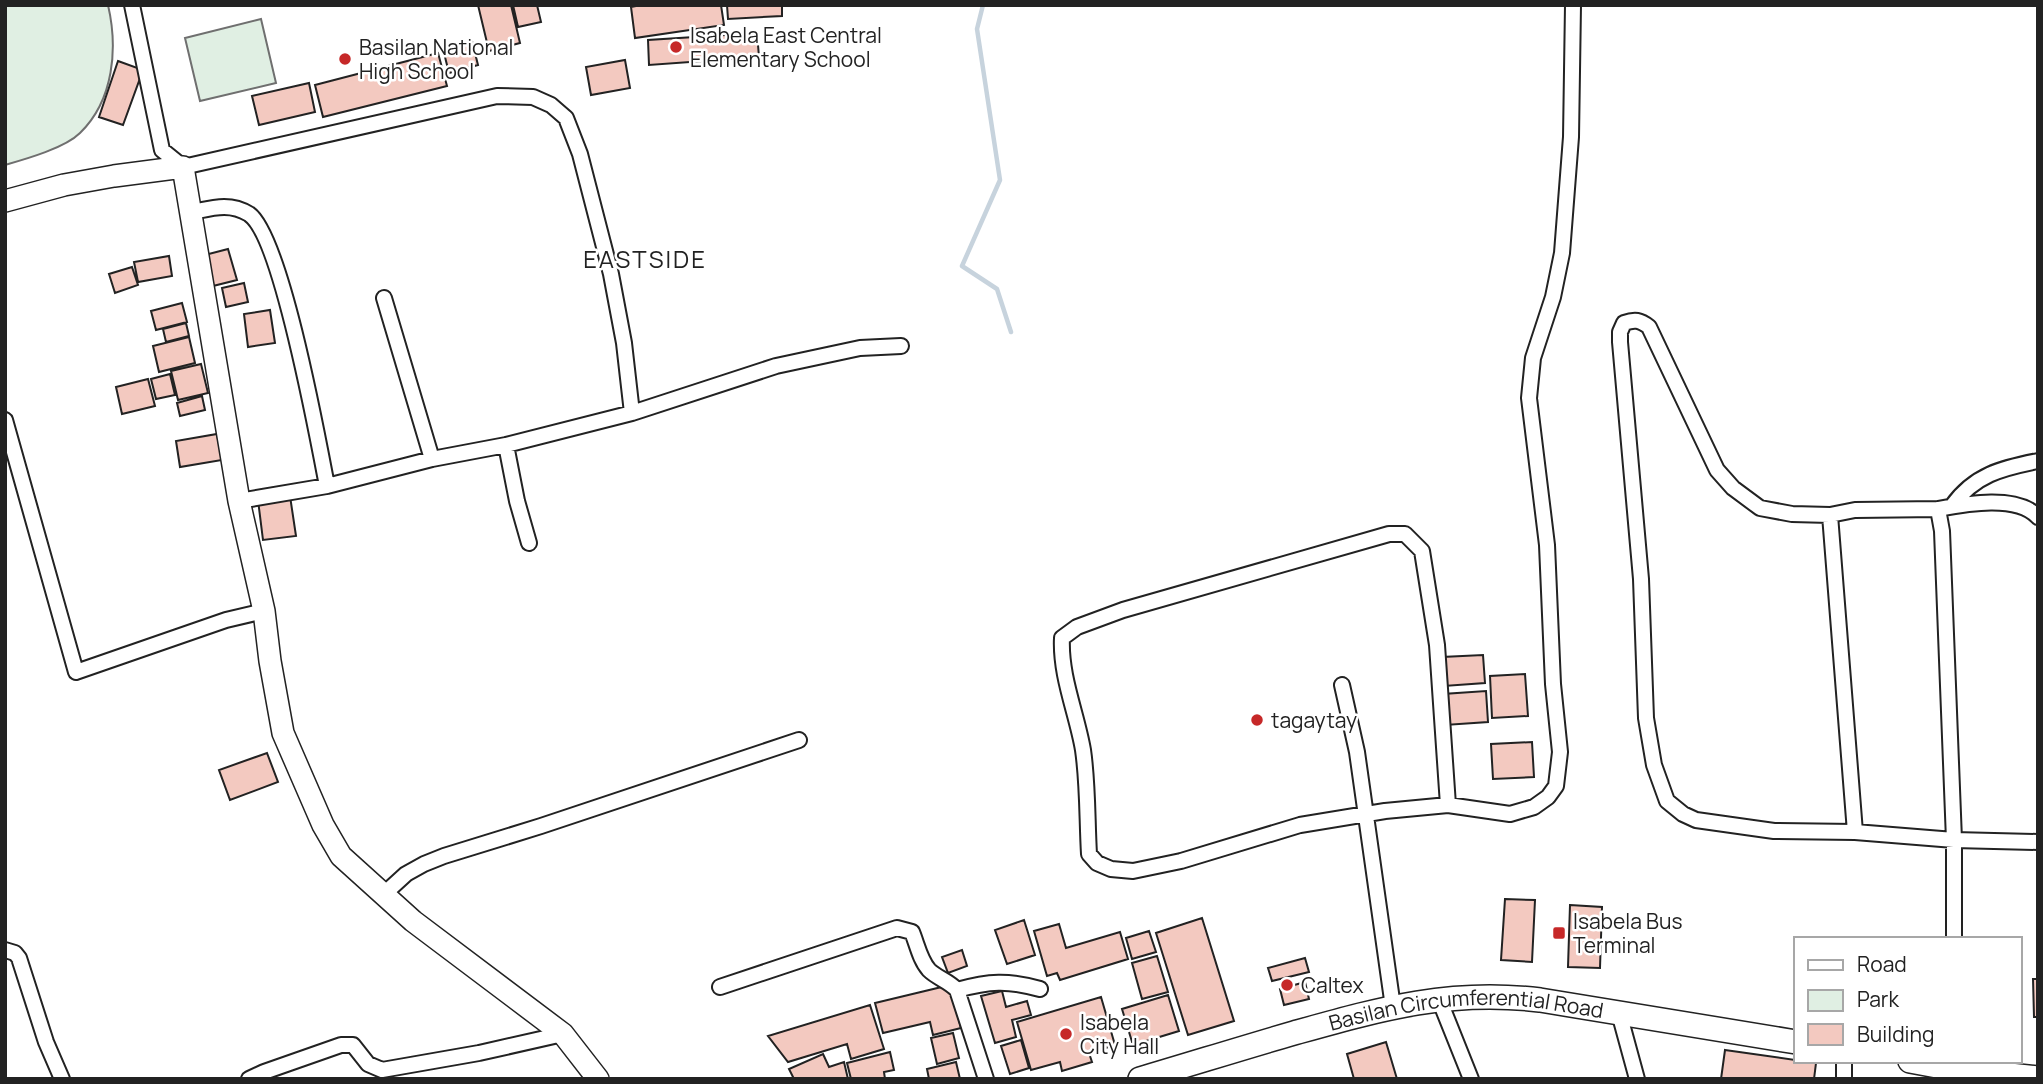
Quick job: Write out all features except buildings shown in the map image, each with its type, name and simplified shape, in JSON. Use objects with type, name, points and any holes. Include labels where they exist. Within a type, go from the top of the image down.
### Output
[{"type":"main road","name":"Basilan Circumferential Road","points":[[1140,1079],[1363,1013],[1471,996],[1506,996],[1794,1042]]},
{"type":"main road","points":[[1932,1063],[2038,1078]]},
{"type":"street","points":[[132,5],[162,150],[183,167],[239,501],[264,611],[283,733],[323,825],[341,856],[413,921],[563,1034],[598,1079]]},
{"type":"street","points":[[1448,805],[1437,645],[1422,551],[1405,534],[1389,534],[1123,610],[1077,626],[1062,638],[1061,649],[1083,752],[1089,854],[1097,863],[1111,869],[1133,871],[1181,861],[1300,825],[1366,814],[1448,805],[1510,814],[1534,807],[1548,797],[1556,786],[1559,775],[1560,752],[1553,684],[1547,545],[1529,398],[1533,358],[1553,297],[1562,253],[1570,136],[1573,5]]},
{"type":"street","points":[[5,201],[77,183],[183,167],[497,96],[533,97],[551,105],[566,118],[580,155],[611,274],[624,343],[632,412]]},
{"type":"street","points":[[192,212],[220,206],[235,207],[251,216],[267,240],[303,366],[327,486]]},
{"type":"street","points":[[384,298],[432,459]]},
{"type":"street","points":[[2038,517],[2017,505],[1997,502],[1945,508],[1855,510],[1830,515],[1792,514],[1760,508],[1733,488],[1717,470],[1649,327],[1641,321],[1633,320],[1624,323],[1620,331],[1641,579],[1646,718],[1654,765],[1667,801],[1696,820],[1774,831],[1855,832],[1954,840],[2038,842]]},
{"type":"street","points":[[239,501],[327,486],[432,459],[506,445],[632,412],[776,366],[860,348],[901,346]]},
{"type":"street","points":[[5,420],[76,672],[226,620],[264,611]]},
{"type":"street","points":[[506,445],[529,543]]},
{"type":"street","points":[[1954,937],[1954,840],[1942,531],[1945,508],[1963,491],[1997,471],[2038,461]]},
{"type":"street","points":[[1830,515],[1855,832]]},
{"type":"street","points":[[1342,685],[1357,752],[1393,1007]]},
{"type":"street","points":[[383,895],[406,874],[444,856],[799,740]]},
{"type":"street","points":[[720,987],[897,928],[912,932],[930,972],[951,983],[957,990],[986,1079]]},
{"type":"street","points":[[5,950],[15,953],[19,958],[46,1042],[62,1079]]},
{"type":"street","points":[[957,990],[981,983],[1002,981],[1017,982],[1040,989]]},
{"type":"street","points":[[1439,999],[1471,1079]]},
{"type":"street","points":[[1619,1013],[1637,1079]]},
{"type":"street","points":[[250,1079],[341,1045],[353,1045],[368,1064],[382,1070],[479,1053],[563,1034]]},
{"type":"green space","points":[[5,5],[108,5],[113,56],[100,105],[80,133],[45,152],[5,165]]},
{"type":"green space","points":[[261,19],[276,83],[200,101],[185,38]]},
{"type":"waterway","points":[[983,5],[977,29],[1000,180],[962,266],[997,289],[1011,332]]},
{"type":"place","name":"Isabela East Central Elementary School","points":[[676,47]]},
{"type":"place","name":"Basilan National High School","points":[[345,59]]},
{"type":"place","name":"tagaytay","points":[[1257,720]]},
{"type":"place","name":"Isabela Bus Terminal","points":[[1559,933]]},
{"type":"place","name":"Caltex","points":[[1287,985]]},
{"type":"place","name":"Isabela City Hall","points":[[1066,1034]]},
{"type":"district","name":"EASTSIDE","points":[[645,258]]}]
